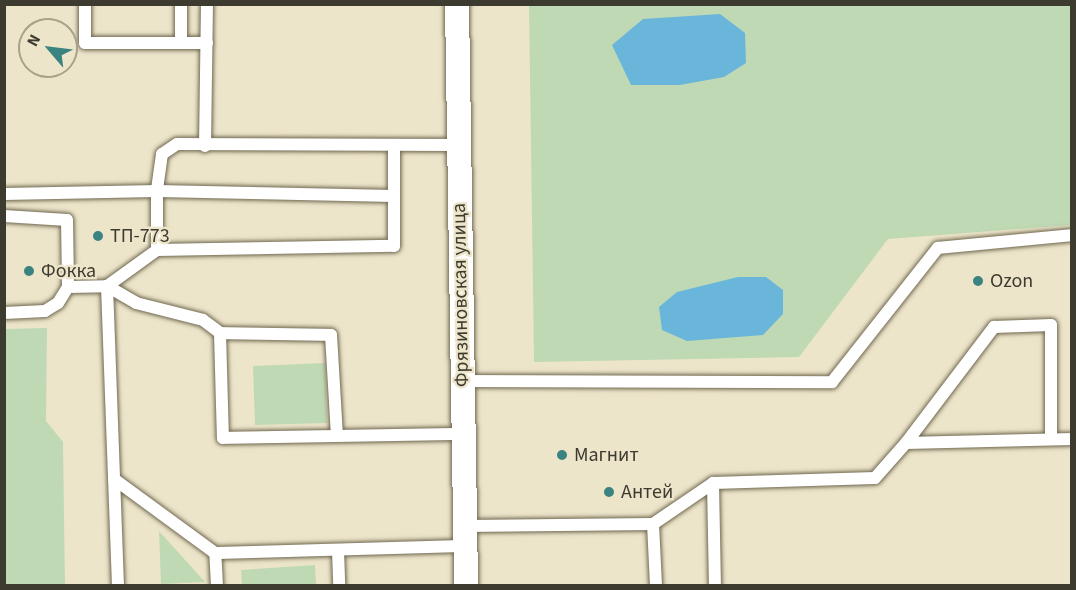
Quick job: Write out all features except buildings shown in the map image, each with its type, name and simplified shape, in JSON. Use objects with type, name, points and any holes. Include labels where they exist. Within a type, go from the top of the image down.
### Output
[{"type":"street","name":"Фрязиновская улица","points":[[457,4],[466,585]]},
{"type":"lane","points":[[85,4],[86,43],[207,43]]},
{"type":"lane","points":[[181,4],[181,43]]},
{"type":"lane","points":[[205,146],[207,4]]},
{"type":"lane","points":[[158,250],[157,191],[162,154],[177,144],[205,146],[458,146]]},
{"type":"lane","points":[[107,286],[158,250],[394,246],[394,147]]},
{"type":"lane","points":[[4,194],[157,191],[394,196]]},
{"type":"lane","points":[[4,216],[67,220],[68,287],[58,303],[45,311],[4,313]]},
{"type":"lane","points":[[462,381],[831,382],[938,248],[1071,235]]},
{"type":"lane","points":[[107,286],[118,585]]},
{"type":"lane","points":[[68,287],[107,286],[136,303],[203,320],[220,333],[331,335],[337,435]]},
{"type":"lane","points":[[114,479],[215,553],[338,550],[465,536],[653,524],[713,483],[875,478],[906,443],[994,327],[1051,324],[1051,437]]},
{"type":"lane","points":[[220,333],[223,438],[463,434]]},
{"type":"lane","points":[[906,443],[1051,437],[1071,439]]},
{"type":"lane","points":[[713,483],[715,585]]},
{"type":"lane","points":[[653,524],[656,585]]},
{"type":"lane","points":[[338,550],[339,585]]},
{"type":"lane","points":[[215,553],[217,585]]},
{"type":"green space","points":[[529,5],[1071,5],[1071,225],[888,239],[799,357],[534,362]]},
{"type":"green space","points":[[47,328],[46,421],[63,442],[65,585],[5,585],[5,329]]},
{"type":"green space","points":[[325,363],[327,423],[255,425],[253,366]]},
{"type":"green space","points":[[159,531],[205,582],[161,584]]},
{"type":"green space","points":[[315,565],[316,585],[242,585],[241,570]]},
{"type":"water","points":[[720,14],[745,33],[746,63],[724,77],[680,85],[631,85],[612,45],[643,19]]},
{"type":"water","points":[[738,277],[766,277],[783,290],[783,314],[763,335],[687,341],[662,330],[659,307],[677,292]]},
{"type":"place","name":"ТП-773","points":[[98,236]]},
{"type":"place","name":"Фокка","points":[[29,271]]},
{"type":"place","name":"Ozon","points":[[978,281]]},
{"type":"place","name":"Магнит","points":[[562,455]]},
{"type":"place","name":"Антей","points":[[609,492]]}]
